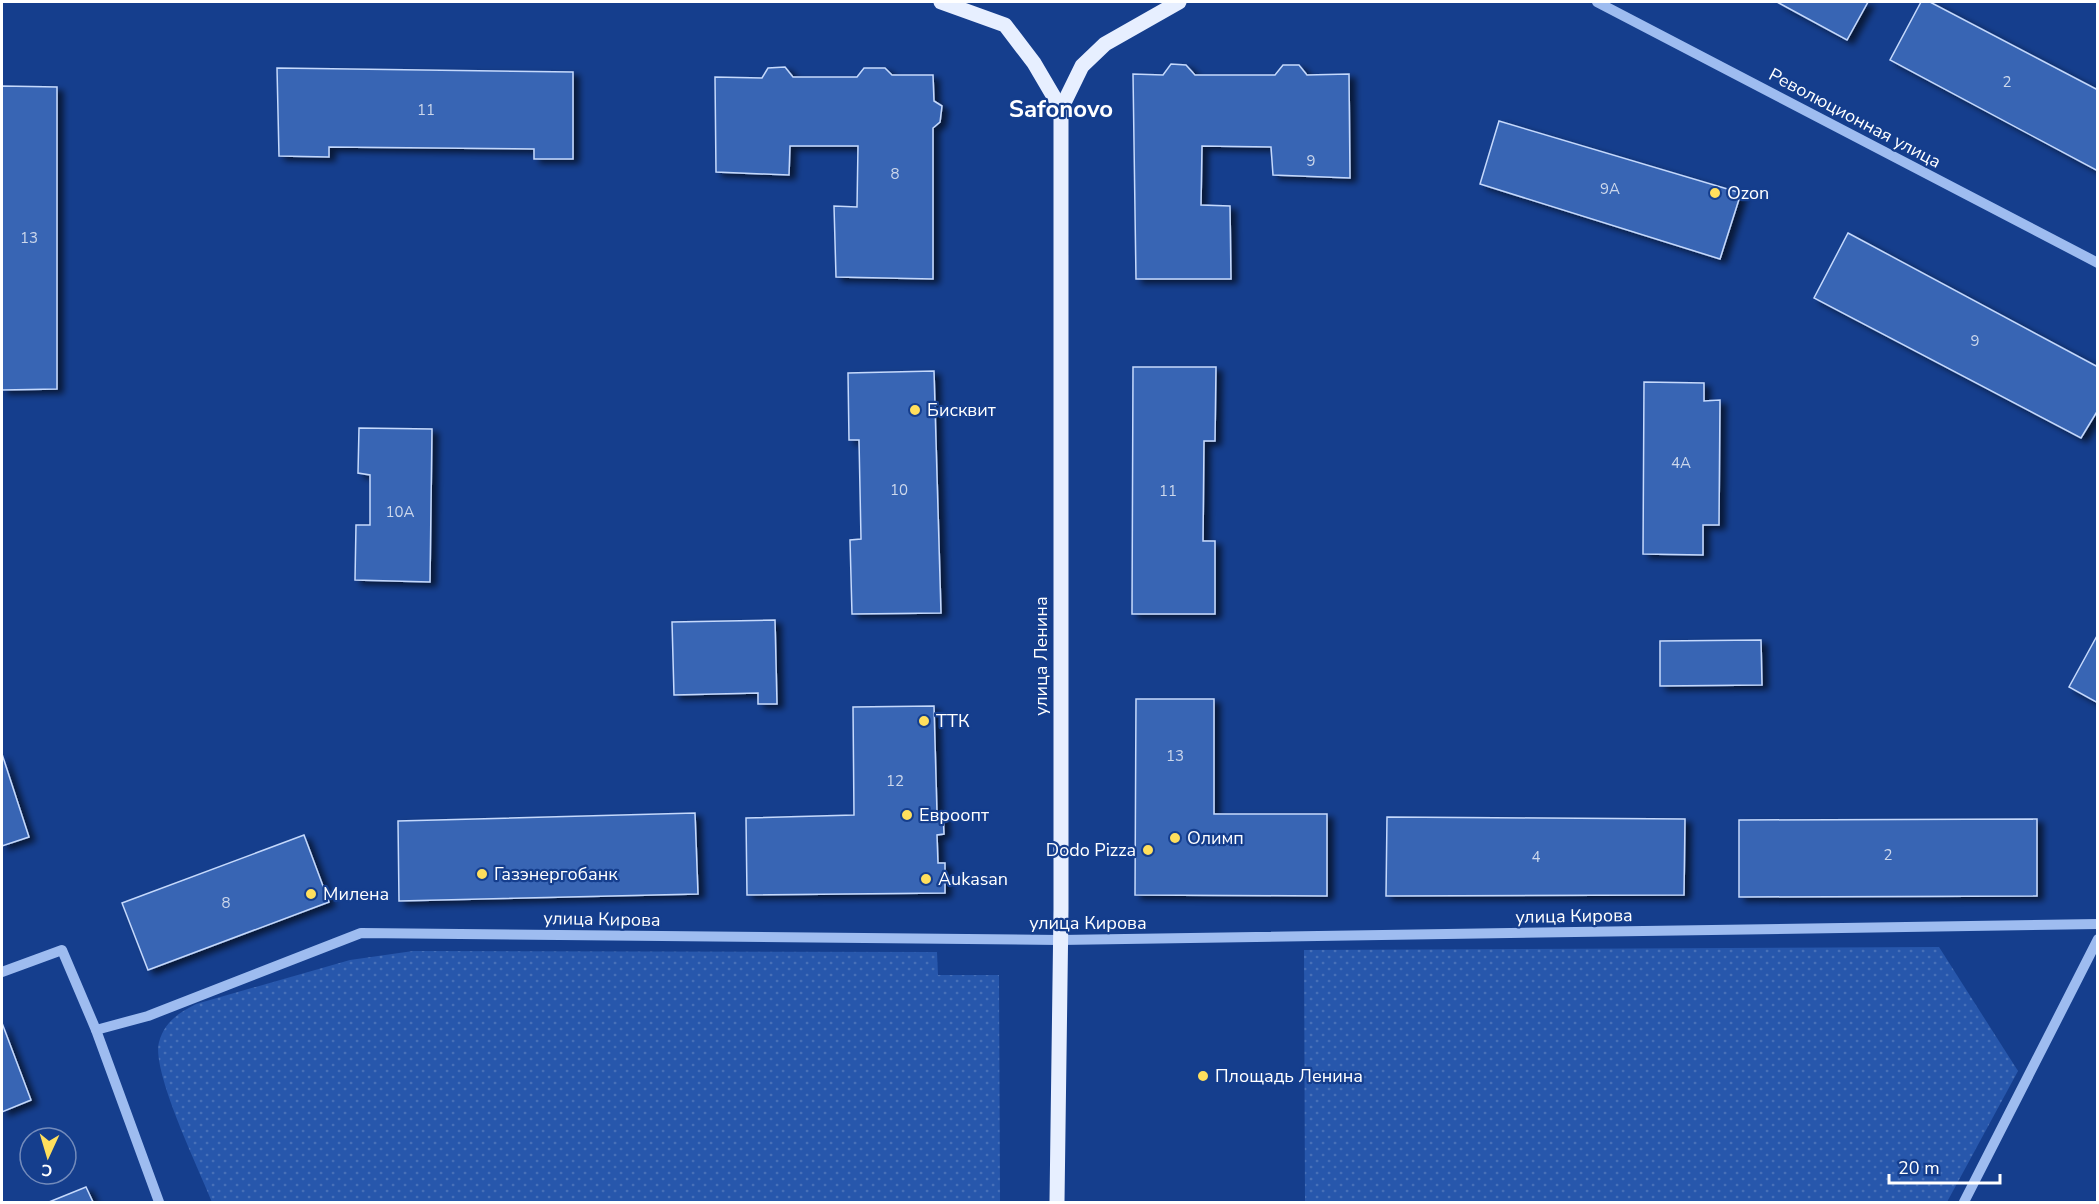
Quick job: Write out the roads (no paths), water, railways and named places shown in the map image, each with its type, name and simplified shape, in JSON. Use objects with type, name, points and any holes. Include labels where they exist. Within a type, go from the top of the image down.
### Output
[{"type":"main road","points":[[940,2],[1005,26],[1034,63],[1061,109]]},
{"type":"main road","points":[[1061,109],[1082,66],[1105,44],[1179,2]]},
{"type":"main road","name":"улица Ленина","points":[[1057,1203],[1060,940],[1061,109]]},
{"type":"street","name":"Революционная улица","points":[[1597,2],[2097,263]]},
{"type":"street","name":"улица Кирова","points":[[96,1030],[148,1016],[361,933],[1060,940],[2097,924]]},
{"type":"street","points":[[1964,1203],[2097,939]]},
{"type":"street","points":[[2,972],[62,950],[96,1030],[159,1203]]},
{"type":"place","name":"Ozon","points":[[1715,193]]},
{"type":"place","name":"Бисквит","points":[[915,410]]},
{"type":"place","name":"ТТК","points":[[924,721]]},
{"type":"place","name":"Евроопт","points":[[907,815]]},
{"type":"place","name":"Олимп","points":[[1175,838]]},
{"type":"place","name":"Dodo Pizza","points":[[1148,850]]},
{"type":"place","name":"Газэнергобанк","points":[[482,874]]},
{"type":"place","name":"Aukasan","points":[[926,879]]},
{"type":"place","name":"Милена","points":[[311,894]]},
{"type":"place","name":"Площадь Ленина","points":[[1203,1076]]},
{"type":"district","name":"Safonovo","points":[[1061,109]]}]
